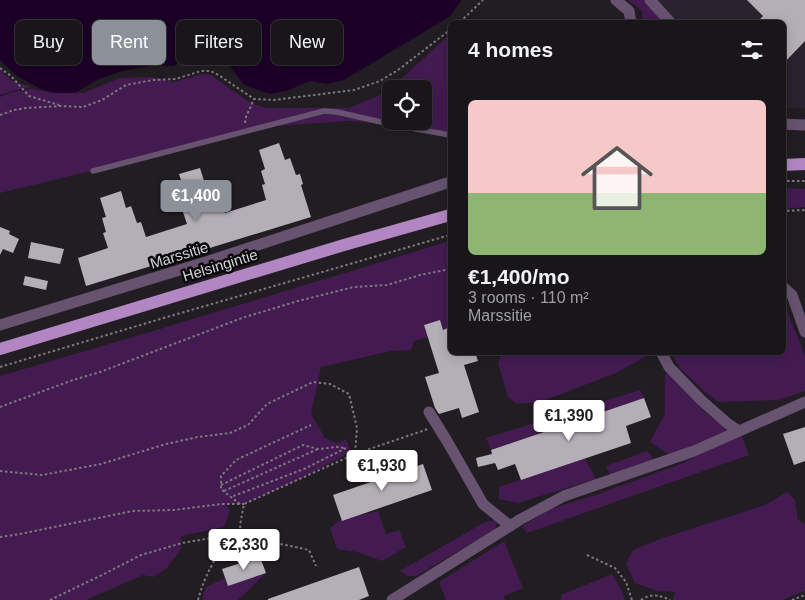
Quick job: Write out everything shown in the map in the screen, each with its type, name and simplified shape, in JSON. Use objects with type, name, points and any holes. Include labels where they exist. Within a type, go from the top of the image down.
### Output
[{"type":"main road","points":[[786,165],[805,164]]},
{"type":"main road","name":"Helsingintie","points":[[0,349],[448,216]]},
{"type":"street","points":[[616,0],[629,11],[630,20]]},
{"type":"street","points":[[650,0],[668,20]]},
{"type":"street","points":[[786,124],[805,125]]},
{"type":"street","name":"Marssitie","points":[[0,324],[209,261],[448,183]]},
{"type":"street","points":[[786,290],[792,295],[805,332]]},
{"type":"street","points":[[662,355],[669,367],[701,400],[726,423],[739,431]]},
{"type":"street","points":[[392,600],[510,526],[564,496],[694,451],[805,402]]},
{"type":"street","points":[[429,412],[484,504],[510,526]]},
{"type":"lane","points":[[93,171],[324,110],[448,135]]},
{"type":"path","points":[[462,20],[483,0]]},
{"type":"path","points":[[0,115],[14,110],[61,106],[83,107],[102,100],[126,84],[176,79],[201,71],[211,71],[254,99],[274,100],[354,90],[380,81],[398,70],[448,32]]},
{"type":"path","points":[[0,68],[11,76],[29,96],[61,106]]},
{"type":"path","points":[[246,130],[246,117],[254,99]]},
{"type":"path","points":[[786,181],[805,181]]},
{"type":"path","points":[[786,211],[805,210]]},
{"type":"path","points":[[0,366],[448,236]]},
{"type":"path","points":[[0,407],[73,380],[92,375],[234,321],[298,301],[354,287],[386,284],[448,269]]},
{"type":"path","points":[[0,471],[42,475],[101,464],[166,444],[230,433],[248,425],[267,404],[313,382],[330,384],[349,394],[357,428],[355,454]]},
{"type":"path","points":[[240,504],[221,488],[221,476],[236,460],[311,425]]},
{"type":"path","points":[[0,536],[132,511],[174,510],[221,504],[244,504],[355,454],[437,425]]},
{"type":"path","points":[[221,485],[303,444],[318,449]]},
{"type":"path","points":[[224,491],[318,449],[346,448],[304,469],[231,497]]},
{"type":"path","points":[[241,533],[240,525],[244,504]]},
{"type":"path","points":[[50,600],[102,576],[141,555],[182,544],[241,533],[309,550],[316,566]]},
{"type":"path","points":[[198,600],[219,551],[231,535]]},
{"type":"path","points":[[587,555],[615,568],[626,582],[632,600]]},
{"type":"path","points":[[640,600],[646,596],[660,595],[670,600]]},
{"type":"path","points":[[792,600],[805,595]]},
{"type":"shaded area","points":[[0,0],[462,0],[449,17],[344,80],[327,84],[310,81],[286,91],[270,94],[244,85],[229,65],[261,65],[261,20],[176,20],[176,65],[174,66],[155,65],[122,71],[97,80],[75,93],[55,93],[41,89],[17,76],[0,60]]},
{"type":"shaded area","points":[[628,0],[647,0],[662,20],[643,20],[642,11]]},
{"type":"shaded area","points":[[647,0],[805,0],[805,108],[786,108],[786,20],[662,20]]},
{"type":"shaded area","points":[[448,36],[448,133],[432,130],[432,80],[400,80]]},
{"type":"shaded area","points":[[0,69],[12,81],[32,87],[0,95]]},
{"type":"shaded area","points":[[202,74],[211,75],[246,100],[267,108],[348,108],[345,121],[277,126],[0,193],[0,97],[12,92],[32,89],[53,93],[83,93],[120,78],[152,77],[174,82]]},
{"type":"shaded area","points":[[382,94],[382,122],[346,121],[349,108]]},
{"type":"shaded area","points":[[786,188],[805,189],[805,207],[786,209]]},
{"type":"shaded area","points":[[448,242],[448,328],[443,330],[440,320],[424,325],[428,337],[414,341],[411,350],[391,351],[321,367],[311,414],[325,438],[337,443],[346,439],[351,452],[296,481],[244,504],[226,504],[230,511],[224,527],[181,536],[181,549],[166,569],[153,577],[143,575],[86,600],[0,600],[0,376]]},
{"type":"shaded area","points":[[786,308],[805,356],[805,391],[778,400],[719,402],[705,392],[680,368],[672,355],[786,355]]},
{"type":"shaded area","points":[[501,355],[648,355],[616,373],[540,402],[517,404],[508,397],[498,363]]},
{"type":"shaded area","points":[[669,371],[704,411],[729,430],[670,455],[650,442],[665,414],[665,375]]},
{"type":"shaded area","points":[[640,390],[644,398],[491,450],[486,438]]},
{"type":"shaded area","points":[[741,434],[749,455],[527,533],[522,526],[553,508],[681,464]]},
{"type":"shaded area","points":[[647,451],[658,464],[612,479],[606,466]]},
{"type":"shaded area","points":[[585,458],[596,479],[518,503],[499,499],[499,487]]},
{"type":"shaded area","points":[[787,492],[795,500],[798,520],[805,524],[805,591],[782,600],[673,600],[675,592],[658,591],[635,583],[626,564],[633,550],[663,538],[765,505]]},
{"type":"shaded area","points":[[378,511],[386,534],[399,530],[406,547],[382,561],[357,552],[337,549],[330,528],[340,520]]},
{"type":"shaded area","points":[[494,520],[497,524],[493,531],[416,576],[408,576],[400,571],[483,523]]},
{"type":"shaded area","points":[[504,541],[523,588],[504,596],[505,600],[446,600],[439,582]]},
{"type":"shaded area","points":[[266,573],[238,600],[203,600],[206,587],[225,578],[228,586]]},
{"type":"shaded area","points":[[612,574],[625,600],[561,600],[561,595]]},
{"type":"building","points":[[747,0],[805,0],[805,41],[786,61],[786,20],[759,20],[763,16]]},
{"type":"building","points":[[279,143],[285,160],[290,158],[296,175],[300,174],[303,184],[301,185],[311,217],[86,286],[78,258],[108,248],[103,233],[106,232],[102,218],[106,217],[100,198],[121,191],[126,208],[131,206],[137,223],[141,222],[146,237],[187,224],[182,209],[185,208],[181,195],[185,193],[179,174],[200,168],[205,184],[210,182],[216,199],[220,198],[225,213],[266,200],[262,185],[265,184],[261,171],[265,169],[259,150]]},
{"type":"building","points":[[0,227],[10,231],[9,234],[19,239],[13,253],[3,249],[0,255]]},
{"type":"building","points":[[31,242],[64,249],[60,264],[28,258]]},
{"type":"building","points":[[25,276],[48,281],[46,290],[23,285]]},
{"type":"building","points":[[440,320],[443,330],[448,328],[448,355],[476,355],[478,361],[464,365],[479,412],[462,418],[459,408],[439,414],[435,408],[425,377],[439,373],[424,325]]},
{"type":"building","points":[[644,398],[651,417],[626,426],[631,443],[521,480],[515,464],[498,470],[495,463],[478,467],[476,458],[492,454],[491,450]]},
{"type":"building","points":[[805,427],[805,461],[794,465],[783,434]]},
{"type":"building","points":[[423,464],[432,490],[342,521],[333,495]]},
{"type":"building","points":[[260,557],[266,573],[228,586],[222,569]]},
{"type":"building","points":[[359,567],[369,596],[359,600],[268,600],[268,599]]}]
